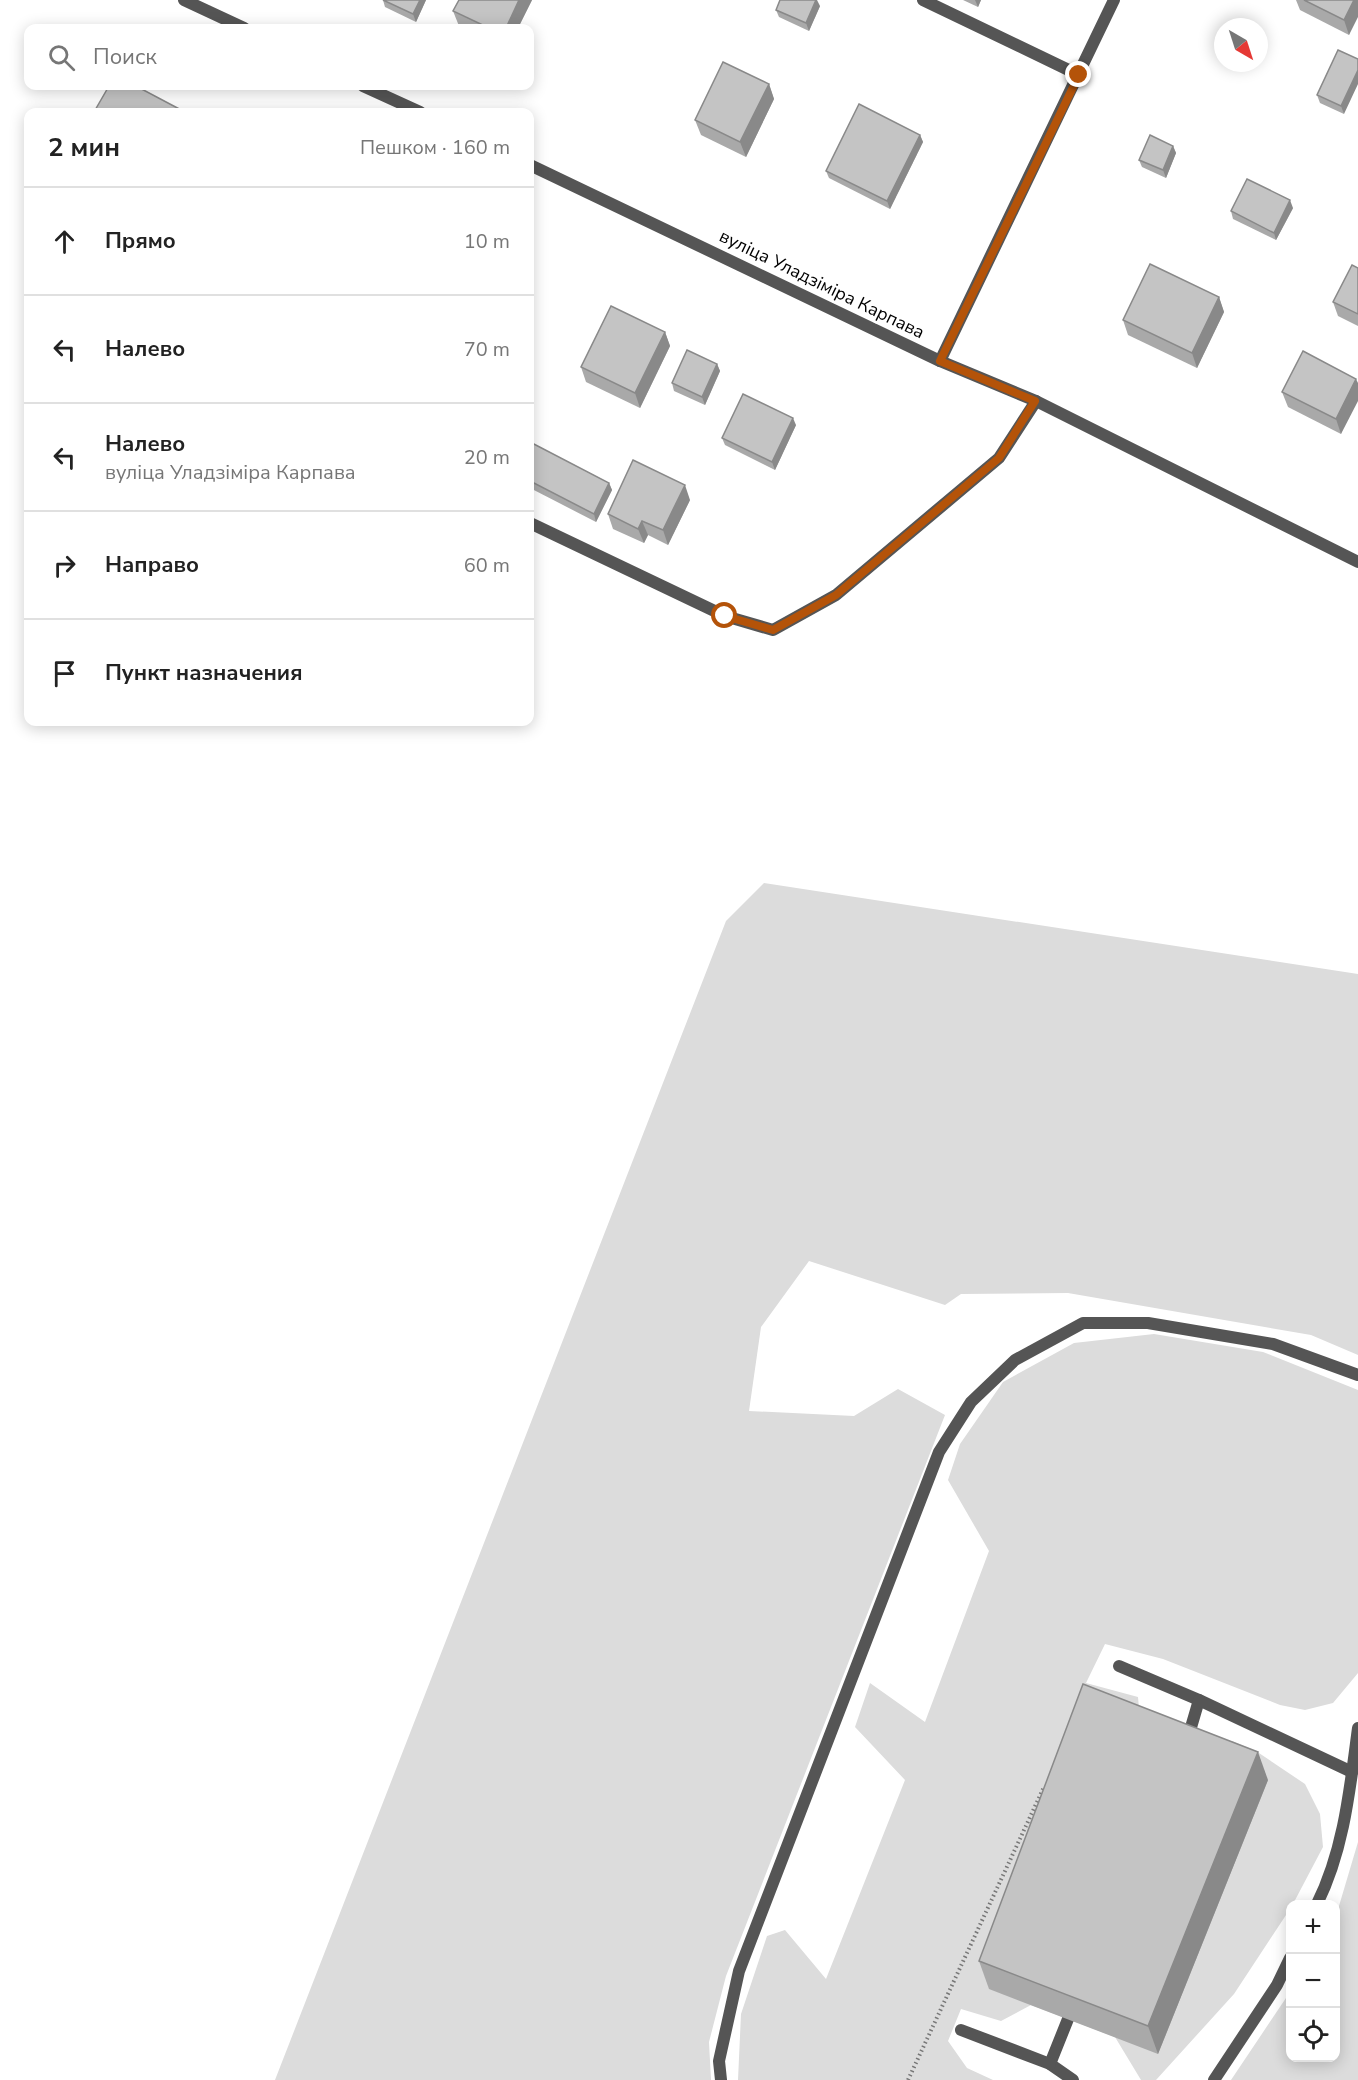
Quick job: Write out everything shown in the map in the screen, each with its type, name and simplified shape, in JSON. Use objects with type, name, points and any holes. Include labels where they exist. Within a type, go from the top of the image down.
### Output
[{"type":"street","points":[[184,0],[235,24]]},
{"type":"street","points":[[923,0],[1079,75]]},
{"type":"street","points":[[940,361],[1114,0]]},
{"type":"street","points":[[372,90],[411,108]]},
{"type":"street","name":"вуліца Уладзіміра Карпава","points":[[534,167],[940,361],[1035,401],[1358,562]]},
{"type":"street","points":[[534,525],[725,616],[773,630],[836,595],[999,458],[1035,401]]},
{"type":"street","points":[[722,2080],[720,2061],[739,1971],[939,1452],[971,1402],[1015,1360],[1083,1323],[1148,1323],[1273,1344],[1358,1375]]},
{"type":"street","points":[[1119,1666],[1199,1700],[1352,1772]]},
{"type":"street","points":[[1185,1748],[1199,1700]]},
{"type":"street","points":[[1319,1900],[1329,1879],[1347,1806],[1358,1728]]},
{"type":"street","points":[[1214,2080],[1277,1985],[1286,1966]]},
{"type":"street","points":[[1050,2064],[1068,2019]]},
{"type":"street","points":[[961,2030],[1050,2064],[1073,2080]]},
{"type":"path","points":[[908,2080],[1044,1787]]},
{"type":"shaded area","points":[[764,883],[1358,974],[1358,1355],[1311,1335],[1068,1293],[961,1294],[945,1305],[809,1261],[761,1327],[749,1411],[854,1416],[898,1389],[945,1415],[726,1976],[709,2042],[711,2080],[275,2080],[726,921]]},
{"type":"shaded area","points":[[1154,1334],[1263,1352],[1358,1390],[1358,1673],[1333,1703],[1305,1710],[1280,1705],[1163,1659],[1105,1644],[1086,1683],[1138,1697],[1141,1731],[1205,1756],[1232,1741],[1256,1751],[1305,1784],[1320,1814],[1323,1847],[1295,1900],[1286,1900],[1286,1915],[1234,1994],[1156,2080],[1141,2080],[1115,2037],[1031,2005],[1001,2021],[961,2009],[948,2041],[967,2068],[993,2080],[738,2080],[741,2014],[767,1936],[785,1930],[826,1979],[905,1780],[855,1727],[870,1683],[925,1722],[989,1551],[948,1480],[960,1444],[1003,1382],[1074,1343]]},
{"type":"shaded area","points":[[1358,1842],[1358,2080],[1231,2080],[1286,1998],[1286,2062],[1340,2062],[1340,1903]]},
{"type":"building","points":[[383,0],[420,0],[413,14]]},
{"type":"building","points":[[459,0],[519,0],[508,24],[481,24],[453,11]]},
{"type":"building","points":[[780,0],[816,0],[806,23],[776,10]]},
{"type":"building","points":[[1304,0],[1354,0],[1344,20]]},
{"type":"building","points":[[1338,50],[1358,59],[1358,70],[1341,106],[1317,95]]},
{"type":"building","points":[[723,62],[769,84],[740,142],[695,120]]},
{"type":"building","points":[[107,90],[144,90],[177,108],[96,108]]},
{"type":"building","points":[[859,104],[920,135],[887,201],[826,171]]},
{"type":"building","points":[[1150,135],[1173,146],[1163,170],[1139,160]]},
{"type":"building","points":[[1247,179],[1290,200],[1274,233],[1231,211]]},
{"type":"building","points":[[1150,264],[1219,297],[1192,353],[1123,320]]},
{"type":"building","points":[[1352,265],[1358,268],[1358,314],[1333,302]]},
{"type":"building","points":[[611,306],[665,332],[635,393],[581,367]]},
{"type":"building","points":[[687,350],[717,364],[702,397],[672,383]]},
{"type":"building","points":[[1303,351],[1356,379],[1336,419],[1282,392]]},
{"type":"building","points":[[743,394],[793,418],[772,462],[722,438]]},
{"type":"building","points":[[534,444],[609,483],[594,514],[534,483]]},
{"type":"building","points":[[633,460],[685,485],[663,530],[642,521],[638,529],[608,514]]},
{"type":"building","points":[[1083,1684],[1258,1752],[1148,2026],[979,1961]]},
{"type":"route","points":[[725,616],[773,630],[836,595],[999,458],[1035,401],[940,361],[1079,75]]}]
